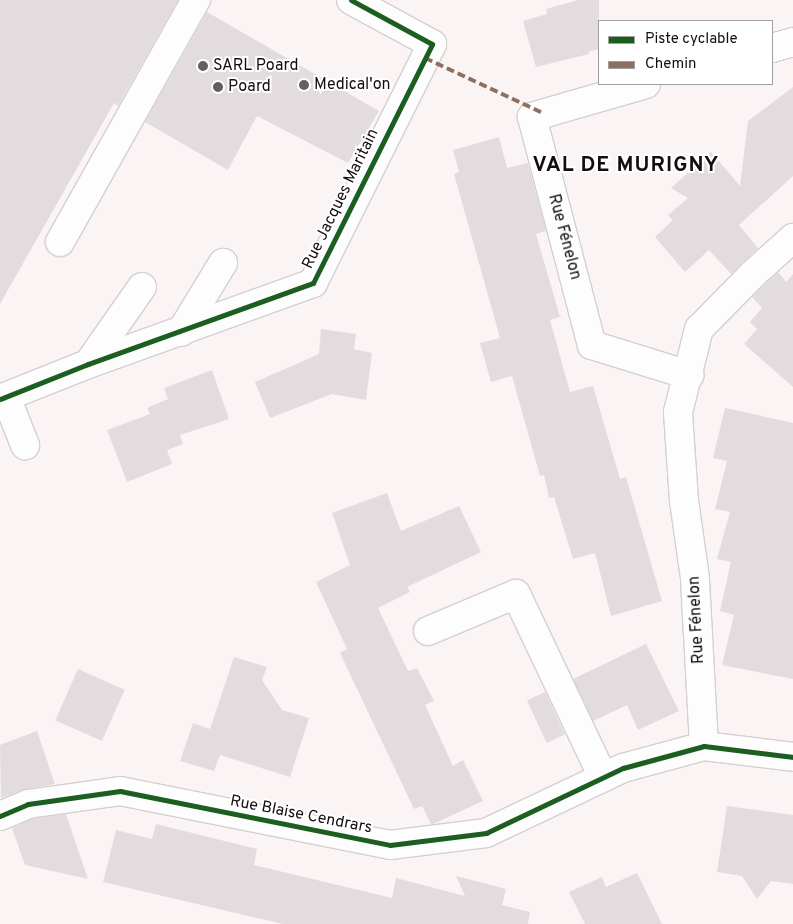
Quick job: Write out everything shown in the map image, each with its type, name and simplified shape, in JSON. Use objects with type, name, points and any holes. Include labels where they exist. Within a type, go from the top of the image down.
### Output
[{"type":"street","points":[[60,242],[196,0]]},
{"type":"street","name":"Rue Jacques Maritain","points":[[25,445],[3,398],[88,364],[313,283],[432,44],[351,0]]},
{"type":"street","points":[[773,48],[793,42]]},
{"type":"street","name":"Rue Fénelon","points":[[643,85],[532,117],[592,345],[689,375]]},
{"type":"street","name":"Rue Fénelon","points":[[704,746],[695,578],[684,501],[678,412],[700,329],[752,274],[793,238]]},
{"type":"street","points":[[181,332],[223,263]]},
{"type":"street","points":[[88,364],[142,287]]},
{"type":"street","points":[[428,631],[516,594],[603,777]]},
{"type":"street","name":"Rue Blaise Cendrars","points":[[0,816],[28,804],[120,791],[390,845],[486,833],[623,768],[704,746],[793,757]]},
{"type":"building","points":[[0,0],[178,0],[118,106],[114,103],[0,304]]},
{"type":"building","points":[[578,0],[599,0],[598,49],[588,52],[589,54],[536,67],[523,21],[547,14],[546,9]]},
{"type":"building","name":"Poard","points":[[207,12],[379,111],[348,163],[257,116],[228,170],[145,122]]},
{"type":"building","points":[[793,87],[793,176],[739,225],[758,248],[731,274],[709,250],[685,272],[655,237],[673,220],[668,215],[688,198],[671,188],[711,152],[740,186],[748,121]]},
{"type":"building","points":[[499,137],[507,168],[528,163],[546,231],[536,234],[560,317],[550,320],[570,392],[593,386],[620,479],[626,477],[662,601],[611,616],[595,553],[573,559],[554,497],[549,498],[544,475],[540,476],[512,376],[491,382],[480,343],[500,338],[454,174],[459,172],[453,150]]},
{"type":"building","points":[[778,272],[786,282],[793,274],[793,387],[744,344],[757,329],[750,322],[762,308],[752,297]]},
{"type":"building","points":[[321,329],[356,334],[354,349],[372,353],[366,400],[332,394],[270,418],[255,382],[319,354]]},
{"type":"building","points":[[212,370],[229,419],[180,435],[183,444],[167,450],[172,464],[127,482],[107,430],[150,414],[147,408],[168,399],[164,388]]},
{"type":"building","points":[[725,408],[793,423],[793,679],[722,665],[734,615],[720,611],[731,562],[717,559],[730,512],[715,509],[727,461],[713,458]]},
{"type":"building","points":[[387,493],[401,531],[459,506],[481,552],[407,587],[410,592],[378,608],[408,671],[417,668],[434,701],[425,705],[453,766],[463,760],[483,801],[433,824],[431,824],[422,806],[414,809],[340,653],[347,649],[316,582],[350,565],[332,513]]},
{"type":"building","points":[[646,644],[679,711],[638,730],[627,705],[593,721],[573,679]]},
{"type":"building","points":[[234,657],[267,667],[262,680],[282,710],[309,718],[290,777],[220,755],[214,771],[180,761],[193,723],[210,729]]},
{"type":"building","points":[[78,669],[125,690],[102,741],[55,720]]},
{"type":"building","points":[[545,692],[565,735],[547,743],[527,700]]},
{"type":"building","points":[[37,731],[55,784],[26,789],[1,798],[0,745]]},
{"type":"building","points":[[727,806],[793,815],[793,884],[771,881],[757,899],[742,876],[717,872]]},
{"type":"building","points":[[66,814],[88,879],[25,865],[12,828],[32,819]]},
{"type":"building","points":[[156,824],[257,849],[254,865],[392,898],[396,878],[465,896],[456,876],[506,889],[502,905],[530,912],[528,924],[283,924],[103,882],[116,830],[152,839]]},
{"type":"building","points":[[637,873],[662,924],[585,924],[569,892],[602,877],[606,887]]},
{"type":"marked path","points":[[425,58],[543,113]]},
{"type":"cycle path","points":[[0,399],[88,364],[313,283],[432,44],[351,0]]},
{"type":"cycle path","points":[[0,816],[28,804],[120,791],[390,845],[486,833],[623,768],[704,746],[793,757]]},
{"type":"place","name":"SARL Poard","points":[[203,66]]},
{"type":"place","name":"Medical'on","points":[[304,85]]},
{"type":"place","name":"Poard","points":[[218,87]]},
{"type":"district","name":"VAL DE MURIGNY","points":[[626,166]]}]
